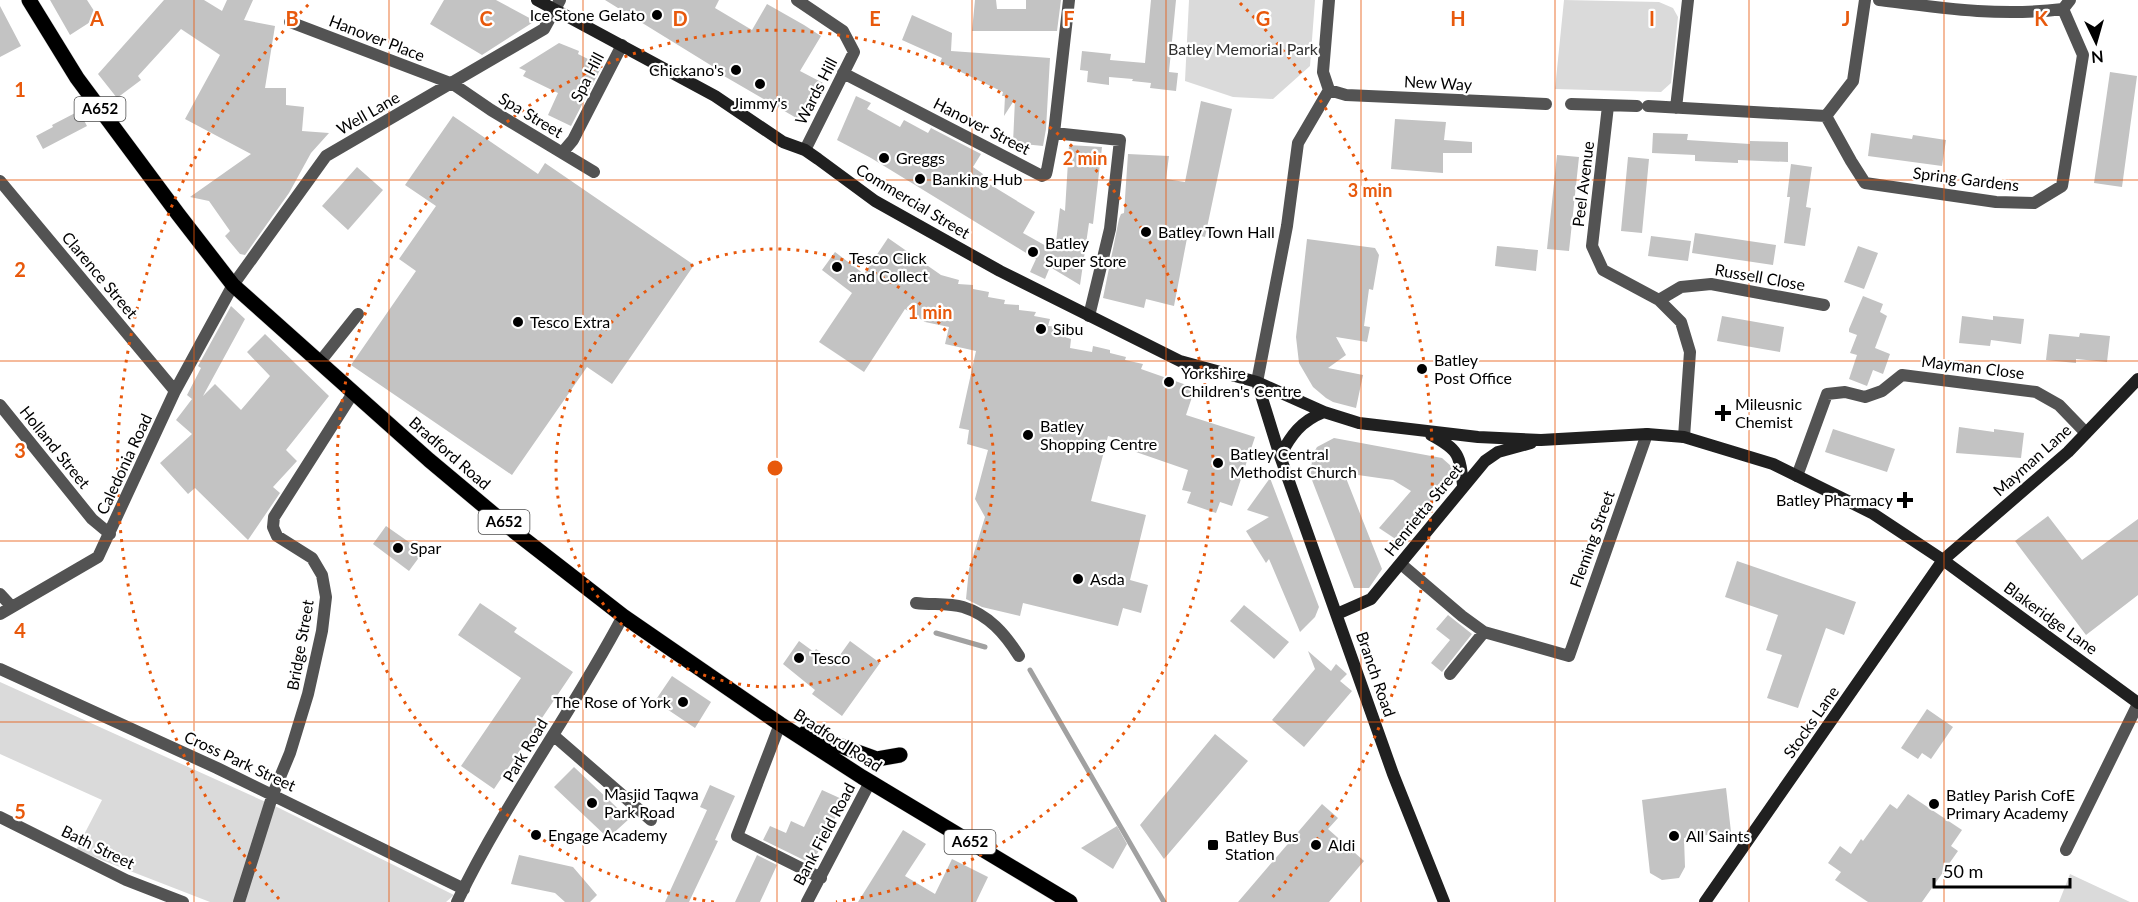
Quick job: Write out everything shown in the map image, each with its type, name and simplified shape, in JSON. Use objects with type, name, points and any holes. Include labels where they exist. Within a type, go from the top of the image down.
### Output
[{"type":"main road","name":"Bradford Road","points":[[29,0],[77,78],[233,285],[353,393],[515,532],[623,616],[780,724],[870,782],[1070,902]]},
{"type":"main road","points":[[780,724],[877,759],[900,754]]},
{"type":"street","name":"Commercial Street","points":[[537,0],[557,5],[622,45],[715,96],[783,142],[805,150],[875,201],[1000,271],[1180,361],[1257,382],[1324,412],[1359,423],[1425,432],[1541,440]]},
{"type":"street","name":"Wards Hill","points":[[797,0],[843,31],[854,52],[805,150]]},
{"type":"street","name":"Hanover Street","points":[[843,73],[1042,176],[1046,174],[1054,133],[1069,0]]},
{"type":"street","points":[[1257,382],[1281,256],[1298,143],[1329,90],[1323,72],[1329,0]]},
{"type":"street","points":[[1676,108],[1688,0]]},
{"type":"street","points":[[1571,104],[1827,116],[1853,81],[1864,0]]},
{"type":"street","points":[[1879,0],[1966,12],[2039,12],[2066,4]]},
{"type":"street","name":"Spring Gardens","points":[[1827,116],[1865,183],[1996,202],[2034,203],[2062,186],[2083,55],[2066,4]]},
{"type":"street","name":"Well Lane","points":[[233,285],[326,156],[544,29],[557,5]]},
{"type":"street","name":"Hanover Place","points":[[290,22],[453,84]]},
{"type":"street","name":"Spa Hill","points":[[562,153],[573,141],[622,45]]},
{"type":"street","name":"Spa Street","points":[[453,84],[491,110],[594,172]]},
{"type":"street","name":"New Way","points":[[1329,90],[1346,95],[1546,104]]},
{"type":"street","name":"Peel Avenue","points":[[1608,106],[1592,246],[1603,270],[1659,300],[1681,322],[1690,352],[1684,437]]},
{"type":"street","points":[[1054,133],[1120,140],[1110,229],[1089,316]]},
{"type":"street","name":"Clarence Street","points":[[0,181],[175,391]]},
{"type":"street","name":"Russell Close","points":[[1659,300],[1681,287],[1711,284],[1824,305]]},
{"type":"street","name":"Caledonia Road","points":[[0,614],[98,557],[175,391],[233,285]]},
{"type":"street","points":[[320,363],[357,314]]},
{"type":"street","name":"Mayman Close","points":[[1797,476],[1827,394],[1845,392],[1865,396],[1882,391],[1902,375],[2036,392],[2059,405],[2086,433]]},
{"type":"street","name":"Mayman Lane","points":[[1943,560],[2068,452],[2138,379]]},
{"type":"street","name":"Branch Road","points":[[1257,382],[1280,456],[1393,774],[1444,902]]},
{"type":"street","name":"Bridge Street","points":[[239,902],[308,694],[322,631],[326,597],[322,575],[312,558],[277,536],[273,527],[274,517],[353,393]]},
{"type":"street","name":"Holland Street","points":[[0,405],[92,519],[110,534]]},
{"type":"street","points":[[1280,456],[1301,424],[1324,412]]},
{"type":"street","points":[[1425,432],[1449,444],[1460,459],[1463,485]]},
{"type":"street","name":"Blakeridge Lane","points":[[1541,440],[1647,434],[1684,437],[1773,464],[1872,513],[1943,560],[2138,704]]},
{"type":"street","name":"Fleming Street","points":[[1484,632],[1569,656],[1647,434]]},
{"type":"street","name":"Henrietta Street","points":[[1337,614],[1371,599],[1485,460],[1498,452],[1541,440]]},
{"type":"street","name":"Stocks Lane","points":[[1705,902],[1943,560]]},
{"type":"street","points":[[1401,564],[1484,632],[1450,674]]},
{"type":"street","points":[[0,594],[12,607]]},
{"type":"street","points":[[916,603],[963,607],[989,619],[1008,639],[1019,656]]},
{"type":"street","name":"Park Road","points":[[457,902],[504,816],[607,647],[623,616]]},
{"type":"street","name":"Cross Park Street","points":[[0,669],[273,794],[464,889]]},
{"type":"street","points":[[2066,850],[2138,704]]},
{"type":"street","points":[[780,724],[737,836],[821,878]]},
{"type":"street","points":[[553,735],[651,820]]},
{"type":"street","name":"Bank Field Road","points":[[807,902],[870,782]]},
{"type":"street","name":"Bath Street","points":[[0,818],[126,880],[183,902]]},
{"type":"green space","name":"Batley Memorial Park","points":[[1189,0],[1315,0],[1310,66],[1273,99],[1233,97],[1185,81]]},
{"type":"green space","points":[[1564,0],[1659,2],[1673,8],[1678,17],[1671,83],[1661,92],[1555,89]]},
{"type":"green space","points":[[0,682],[279,808],[454,895],[446,902],[210,902],[76,850],[102,800],[0,754]]},
{"type":"green space","points":[[2070,874],[2130,902],[2059,902]]},
{"type":"building","points":[[50,0],[87,0],[98,17],[70,35]]},
{"type":"building","points":[[164,0],[204,0],[222,11],[227,0],[253,0],[244,20],[275,26],[265,88],[286,88],[286,105],[304,107],[302,131],[329,133],[311,153],[289,193],[245,255],[240,254],[225,236],[230,231],[209,201],[190,197],[251,154],[185,119],[220,55],[181,29],[138,76],[141,80],[117,98],[98,74]]},
{"type":"building","points":[[444,0],[496,0],[535,21],[482,55],[430,24]]},
{"type":"building","points":[[605,0],[719,0],[715,8],[752,30],[767,4],[804,25],[821,36],[800,71],[823,83],[805,123],[724,76],[725,74]]},
{"type":"building","points":[[975,0],[996,0],[997,9],[1026,9],[1026,0],[1061,0],[1057,31],[972,31]]},
{"type":"building","points":[[1151,0],[1176,0],[1169,72],[1178,73],[1176,91],[1150,88],[1151,83],[1132,81],[1133,79],[1109,77],[1109,85],[1087,82],[1088,71],[1080,70],[1082,51],[1111,54],[1110,60],[1145,63]]},
{"type":"building","points":[[0,6],[21,46],[0,57]]},
{"type":"building","points":[[912,15],[952,33],[951,51],[1050,58],[1043,146],[1013,143],[1015,99],[1004,116],[1005,96],[1002,96],[1003,92],[940,62],[942,58],[902,40]]},
{"type":"building","points":[[559,43],[579,51],[578,54],[602,66],[571,126],[548,115],[558,93],[523,76],[526,71],[519,68]]},
{"type":"building","points":[[2110,72],[2137,76],[2122,187],[2094,183]]},
{"type":"building","points":[[856,96],[871,103],[867,109],[900,127],[904,120],[928,133],[931,128],[981,154],[973,167],[983,174],[981,179],[1035,212],[1023,233],[1055,251],[1060,208],[1065,211],[1069,145],[1102,147],[1093,224],[1089,223],[1080,285],[1050,267],[1045,279],[1030,272],[1036,259],[871,158],[837,140]]},
{"type":"building","points":[[1201,101],[1232,109],[1205,237],[1188,233],[1174,306],[1146,299],[1144,308],[1103,298],[1119,219],[1124,213],[1128,154],[1169,156],[1166,179],[1185,182]]},
{"type":"building","points":[[79,111],[87,126],[43,149],[36,136]]},
{"type":"building","name":"Tesco Extra","points":[[453,116],[538,174],[545,163],[694,265],[612,384],[587,367],[512,475],[351,365],[416,271],[399,259],[436,206],[405,185]]},
{"type":"building","points":[[1395,119],[1446,122],[1444,140],[1472,142],[1472,153],[1443,153],[1443,173],[1391,169]]},
{"type":"building","points":[[1653,133],[1688,134],[1687,140],[1750,144],[1750,141],[1788,142],[1788,162],[1695,161],[1695,155],[1652,153]]},
{"type":"building","points":[[1871,133],[1912,139],[1913,135],[1946,140],[1942,166],[1868,156]]},
{"type":"building","points":[[1557,155],[1579,157],[1569,251],[1547,249]]},
{"type":"building","points":[[1628,157],[1649,159],[1642,233],[1621,231]]},
{"type":"building","points":[[1791,164],[1812,167],[1806,207],[1811,208],[1805,246],[1784,243],[1790,197],[1787,197]]},
{"type":"building","points":[[357,167],[383,190],[348,230],[322,206]]},
{"type":"building","points":[[1695,233],[1776,245],[1773,265],[1692,253]]},
{"type":"building","points":[[1651,236],[1691,241],[1688,261],[1648,256]]},
{"type":"building","name":"Batley Shopping Centre","points":[[888,238],[941,275],[959,280],[958,284],[973,285],[973,289],[989,292],[988,297],[1005,300],[1004,304],[1019,305],[1019,310],[1036,312],[1034,316],[1050,319],[1048,326],[1061,327],[1059,335],[1071,339],[1070,348],[1092,352],[1093,346],[1110,350],[1110,353],[1126,357],[1125,360],[1143,364],[1141,369],[1195,388],[1186,415],[1255,437],[1232,506],[1220,502],[1216,513],[1187,503],[1191,492],[1182,490],[1188,470],[1136,452],[1138,444],[1108,436],[1091,501],[1146,515],[1130,580],[1148,585],[1141,613],[1123,608],[1118,626],[1023,603],[1020,616],[982,607],[966,599],[969,569],[985,517],[975,499],[988,450],[967,444],[969,430],[959,428],[976,351],[945,344],[949,327],[925,322],[905,309],[864,372],[819,342],[852,293],[822,270],[835,252],[864,274]]},
{"type":"building","points":[[1307,239],[1375,248],[1379,255],[1373,290],[1369,289],[1364,326],[1370,327],[1367,342],[1336,337],[1346,355],[1328,368],[1363,375],[1356,408],[1326,398],[1313,387],[1299,363],[1296,337]]},
{"type":"building","points":[[1497,246],[1538,250],[1536,271],[1495,266]]},
{"type":"building","points":[[1858,246],[1878,253],[1864,289],[1844,282]]},
{"type":"building","points":[[1863,296],[1883,304],[1880,312],[1887,316],[1875,348],[1890,354],[1883,374],[1873,370],[1867,386],[1849,379],[1857,355],[1850,353],[1857,335],[1849,332],[1849,329]]},
{"type":"building","points":[[231,306],[245,319],[203,396],[215,384],[241,410],[270,376],[247,352],[265,334],[329,396],[286,450],[297,461],[273,487],[280,493],[248,540],[195,488],[188,494],[160,463],[192,434],[176,420],[192,399],[187,395],[201,368],[198,366]]},
{"type":"building","points":[[1722,316],[1784,327],[1780,352],[1717,341]]},
{"type":"building","points":[[1962,316],[1993,320],[1993,316],[2024,319],[2021,344],[1991,340],[1990,346],[1959,343]]},
{"type":"building","points":[[2080,333],[2110,336],[2107,362],[2076,359],[2076,363],[2046,360],[2049,334],[2079,337]]},
{"type":"building","points":[[1959,427],[2024,433],[2021,458],[1956,453]]},
{"type":"building","points":[[1833,429],[1895,449],[1887,472],[1825,452]]},
{"type":"building","points":[[1334,438],[1442,458],[1451,466],[1450,480],[1403,544],[1379,528],[1411,491],[1393,480],[1344,473],[1382,569],[1369,588],[1354,588],[1310,475],[1313,454],[1317,447]]},
{"type":"building","points":[[1270,478],[1319,607],[1315,617],[1300,632],[1269,559],[1266,563],[1246,531],[1269,517],[1247,510]]},
{"type":"building","points":[[2048,516],[2082,560],[2138,519],[2138,595],[2086,635],[2015,541]]},
{"type":"building","name":"Spar","points":[[386,526],[423,552],[409,571],[373,544]]},
{"type":"building","points":[[1737,561],[1856,602],[1844,635],[1826,628],[1798,708],[1767,698],[1782,655],[1766,650],[1778,615],[1725,597]]},
{"type":"building","points":[[480,603],[517,628],[514,632],[573,672],[494,789],[461,766],[521,678],[458,635]]},
{"type":"building","points":[[1244,605],[1289,642],[1274,659],[1230,621]]},
{"type":"building","points":[[1448,615],[1472,634],[1442,672],[1431,663],[1450,640],[1436,629]]},
{"type":"building","points":[[799,641],[814,652],[816,649],[835,662],[850,641],[880,663],[842,716],[812,694],[815,690],[783,664]]},
{"type":"building","points":[[1308,651],[1331,671],[1336,664],[1347,674],[1340,681],[1352,691],[1304,747],[1272,720],[1315,669]]},
{"type":"building","name":"The Rose of York","points":[[672,676],[711,702],[695,728],[655,701]]},
{"type":"building","points":[[1927,709],[1953,727],[1931,759],[1922,753],[1918,759],[1901,748]]},
{"type":"building","points":[[1215,734],[1248,761],[1164,859],[1140,825]]},
{"type":"building","name":"Masjid Taqwa Park Road","points":[[574,767],[629,819],[608,838],[554,787]]},
{"type":"building","points":[[710,785],[735,796],[715,840],[718,841],[689,902],[665,902],[707,810],[700,807]]},
{"type":"building","name":"All Saints","points":[[1726,788],[1731,832],[1684,838],[1685,867],[1679,878],[1662,880],[1650,873],[1642,800]]},
{"type":"building","points":[[822,790],[844,800],[812,864],[763,840],[770,826],[786,833],[791,821],[804,827]]},
{"type":"building","points":[[1908,794],[1962,830],[1951,846],[1958,851],[1922,902],[1868,902],[1835,880],[1841,872],[1828,863],[1840,846],[1851,854],[1890,804],[1897,809]]},
{"type":"building","name":"Aldi","points":[[1322,804],[1338,818],[1328,829],[1364,861],[1329,902],[1238,902]]},
{"type":"building","points":[[1117,826],[1127,844],[1113,869],[1081,848]]},
{"type":"building","points":[[903,830],[926,844],[905,876],[935,894],[952,859],[988,877],[976,902],[858,902]]},
{"type":"building","points":[[519,855],[573,867],[597,895],[590,902],[565,902],[555,893],[511,884]]},
{"type":"building","points":[[757,855],[777,865],[760,902],[735,902]]},
{"type":"waterway","points":[[936,633],[985,647]]},
{"type":"waterway","points":[[1030,670],[1164,902]]},
{"type":"place","name":"Ice Stone Gelato","points":[[657,15]]},
{"type":"place","name":"Chickano's","points":[[736,70]]},
{"type":"place","name":"Jimmy's","points":[[760,84]]},
{"type":"place","name":"Greggs","points":[[884,158]]},
{"type":"place","name":"Banking Hub","points":[[920,179]]},
{"type":"place","name":"Batley Town Hall","points":[[1146,232]]},
{"type":"place","name":"Batley Super Store","points":[[1033,252]]},
{"type":"place","name":"Tesco Click and Collect","points":[[837,267]]},
{"type":"place","name":"Tesco Extra","points":[[518,322]]},
{"type":"place","name":"Sibu","points":[[1041,329]]},
{"type":"place","name":"Batley Post Office","points":[[1422,369]]},
{"type":"place","name":"Yorkshire Children's Centre","points":[[1169,382]]},
{"type":"place","name":"Mileusnic Chemist","points":[[1723,413]]},
{"type":"place","name":"Batley Shopping Centre","points":[[1028,435]]},
{"type":"place","name":"Batley Central Methodist Church","points":[[1218,463]]},
{"type":"place","name":"Batley Pharmacy","points":[[1905,500]]},
{"type":"place","name":"Spar","points":[[398,548]]},
{"type":"place","name":"Asda","points":[[1078,579]]},
{"type":"place","name":"Tesco","points":[[799,658]]},
{"type":"place","name":"The Rose of York","points":[[683,702]]},
{"type":"place","name":"Masjid Taqwa Park Road","points":[[592,803]]},
{"type":"place","name":"Batley Parish CofE Primary Academy","points":[[1934,804]]},
{"type":"place","name":"Engage Academy","points":[[536,835]]},
{"type":"place","name":"All Saints","points":[[1674,836]]},
{"type":"place","name":"Batley Bus Station","points":[[1213,845]]},
{"type":"place","name":"Aldi","points":[[1316,845]]}]
